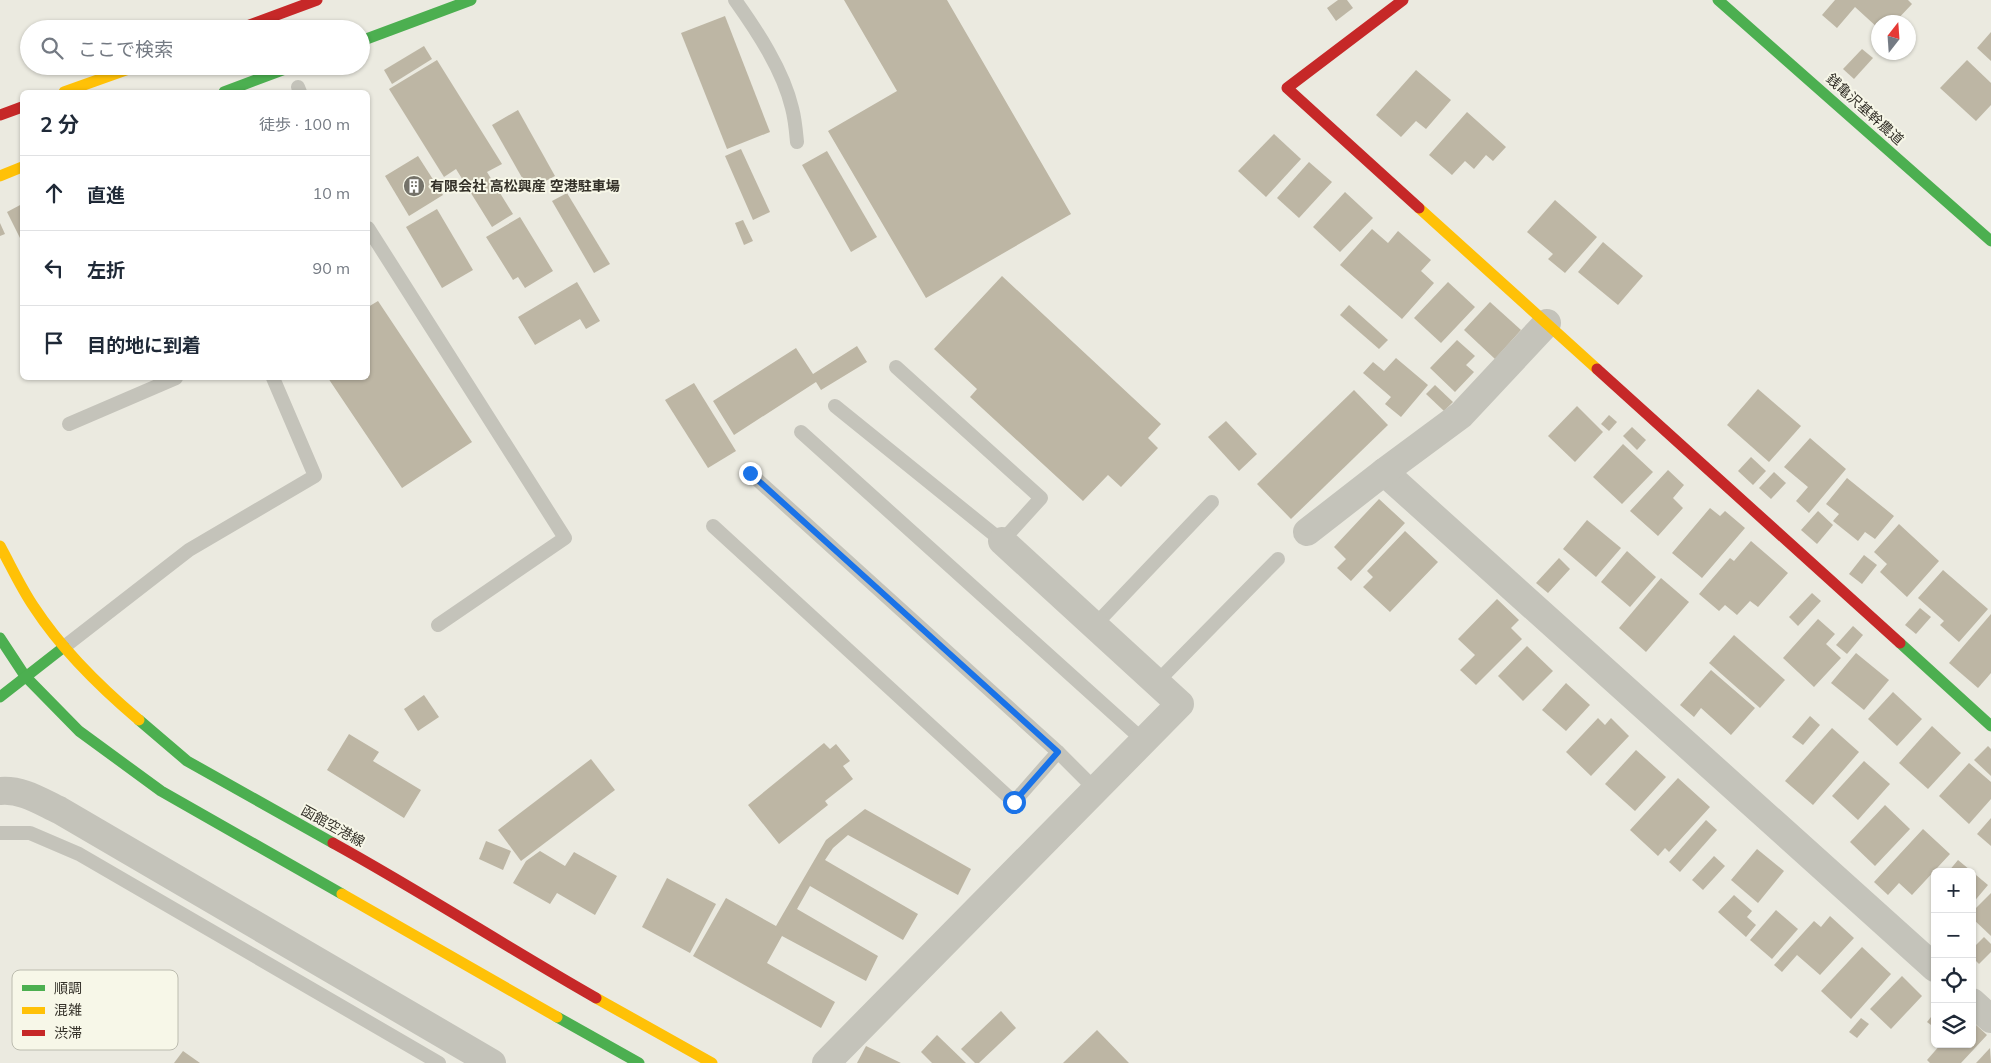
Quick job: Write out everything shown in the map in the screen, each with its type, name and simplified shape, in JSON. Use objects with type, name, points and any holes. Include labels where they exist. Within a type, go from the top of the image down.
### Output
[{"type":"main road","points":[[263,20],[316,0]]},
{"type":"main road","points":[[370,38],[471,0]]},
{"type":"main road","points":[[1403,0],[1287,88],[1991,726]]},
{"type":"main road","name":"銭亀沢基幹農道","points":[[1718,0],[1991,241]]},
{"type":"main road","points":[[70,90],[112,75]]},
{"type":"main road","points":[[229,90],[269,75]]},
{"type":"main road","points":[[0,115],[20,108]]},
{"type":"main road","points":[[0,176],[20,168]]},
{"type":"main road","name":"函館空港線","points":[[0,546],[34,607],[64,647],[108,694],[187,760],[391,875],[533,962],[712,1063]]},
{"type":"main road","points":[[0,638],[25,676],[79,731],[161,791],[639,1063]]},
{"type":"main road","points":[[0,697],[64,647]]},
{"type":"street","points":[[1307,532],[1461,415],[1547,324]]},
{"type":"street","points":[[1384,472],[1931,964]]},
{"type":"street","points":[[826,1063],[1180,704],[1002,541]]},
{"type":"street","points":[[0,791],[8,790],[30,795],[59,810],[492,1063]]},
{"type":"street","points":[[1973,1003],[1991,1019]]},
{"type":"lane","points":[[735,0],[762,40],[778,71],[792,107],[798,142]]},
{"type":"lane","points":[[370,231],[566,538],[438,625]]},
{"type":"lane","points":[[836,406],[1002,541],[1041,498],[896,367]]},
{"type":"lane","points":[[69,424],[171,380]]},
{"type":"lane","points":[[64,647],[189,550],[315,476],[274,380]]},
{"type":"lane","points":[[801,432],[1144,742]]},
{"type":"lane","points":[[750,473],[1058,752],[1096,790]]},
{"type":"lane","points":[[1094,626],[1212,502]]},
{"type":"lane","points":[[713,526],[1014,802],[1058,752]]},
{"type":"lane","points":[[1156,683],[1278,559]]},
{"type":"lane","points":[[0,833],[30,833],[78,854],[439,1063]]},
{"type":"building","points":[[844,0],[947,0],[1071,214],[926,298],[828,131],[897,91]]},
{"type":"building","points":[[1338,0],[1347,0],[1353,8],[1336,21],[1327,8]]},
{"type":"building","points":[[1835,0],[1908,0],[1912,4],[1902,15],[1871,15],[1871,22],[1855,7],[1837,28],[1822,15]]},
{"type":"building","points":[[725,16],[770,132],[727,149],[681,33]]},
{"type":"building","points":[[1991,32],[1991,61],[1977,48]]},
{"type":"building","points":[[424,46],[432,59],[392,84],[384,70]]},
{"type":"building","points":[[1862,49],[1871,56],[1871,60],[1854,79],[1843,69]]},
{"type":"building","points":[[437,60],[502,164],[487,172],[513,214],[492,227],[456,169],[444,177],[389,89]]},
{"type":"building","points":[[1967,60],[1991,83],[1991,105],[1976,121],[1940,88]]},
{"type":"building","points":[[1416,70],[1451,100],[1426,129],[1416,121],[1401,137],[1376,115]]},
{"type":"building","points":[[518,110],[555,176],[529,190],[492,125]]},
{"type":"building","points":[[1467,112],[1506,147],[1493,161],[1486,155],[1474,169],[1465,161],[1452,175],[1429,155]]},
{"type":"building","points":[[1274,134],[1301,159],[1266,197],[1238,171]]},
{"type":"building","points":[[741,149],[770,212],[753,220],[725,156]]},
{"type":"building","points":[[827,151],[877,237],[851,252],[802,165]]},
{"type":"building","name":"有限会社 高松興産 空港駐車場","points":[[418,156],[443,195],[409,216],[385,176]]},
{"type":"building","points":[[1309,162],[1332,182],[1299,218],[1277,198]]},
{"type":"building","points":[[1345,192],[1373,218],[1340,252],[1313,227]]},
{"type":"building","points":[[567,193],[610,264],[594,273],[552,201]]},
{"type":"building","points":[[1555,200],[1597,237],[1565,273],[1548,259],[1553,254],[1527,232]]},
{"type":"building","points":[[20,205],[20,238],[7,212]]},
{"type":"building","points":[[437,209],[473,270],[442,288],[406,227]]},
{"type":"building","points":[[520,217],[553,271],[525,288],[518,277],[513,280],[486,237]]},
{"type":"building","points":[[743,220],[753,241],[744,245],[735,223]]},
{"type":"building","points":[[0,223],[5,234],[0,236]]},
{"type":"building","points":[[1372,229],[1388,243],[1398,231],[1431,260],[1421,271],[1434,283],[1402,319],[1340,265]]},
{"type":"building","points":[[1603,242],[1643,276],[1618,305],[1578,272]]},
{"type":"building","points":[[1002,276],[1161,424],[1148,438],[1158,448],[1121,487],[1108,475],[1083,501],[970,397],[977,389],[934,349]]},
{"type":"building","points":[[577,282],[600,321],[586,329],[580,319],[535,345],[518,317]]},
{"type":"building","points":[[1448,282],[1475,307],[1441,343],[1414,318]]},
{"type":"building","points":[[378,301],[472,442],[402,488],[329,380],[370,380],[370,306]]},
{"type":"building","points":[[1490,302],[1521,330],[1495,359],[1464,330]]},
{"type":"building","points":[[1349,305],[1388,340],[1379,349],[1340,315]]},
{"type":"building","points":[[1457,340],[1475,356],[1466,365],[1474,372],[1455,392],[1430,368]]},
{"type":"building","points":[[857,346],[867,362],[821,390],[816,382],[734,435],[713,401],[796,348],[813,374]]},
{"type":"building","points":[[1396,358],[1428,385],[1401,417],[1385,404],[1391,397],[1363,373],[1373,362],[1384,371]]},
{"type":"building","points":[[694,383],[736,451],[708,468],[665,400]]},
{"type":"building","points":[[1435,385],[1453,402],[1444,411],[1426,394]]},
{"type":"building","points":[[1758,389],[1801,426],[1769,462],[1727,425]]},
{"type":"building","points":[[1354,390],[1388,425],[1291,519],[1257,484]]},
{"type":"building","points":[[1577,406],[1603,432],[1575,462],[1548,436]]},
{"type":"building","points":[[1609,415],[1617,422],[1609,431],[1601,424]]},
{"type":"building","points":[[1226,421],[1257,454],[1239,471],[1208,437]]},
{"type":"building","points":[[1632,427],[1646,440],[1637,450],[1623,436]]},
{"type":"building","points":[[1810,438],[1846,469],[1809,513],[1796,501],[1808,487],[1784,467]]},
{"type":"building","points":[[1623,444],[1653,472],[1622,504],[1593,477]]},
{"type":"building","points":[[1751,457],[1766,471],[1753,485],[1738,471]]},
{"type":"building","points":[[1668,470],[1684,485],[1673,498],[1683,508],[1658,536],[1630,511]]},
{"type":"building","points":[[1774,472],[1786,483],[1771,499],[1759,488]]},
{"type":"building","points":[[1847,478],[1894,516],[1875,539],[1865,532],[1858,541],[1833,521],[1839,514],[1826,504]]},
{"type":"building","points":[[1379,499],[1405,523],[1351,581],[1337,568],[1346,559],[1334,547]]},
{"type":"building","points":[[1710,508],[1720,516],[1725,511],[1745,528],[1702,578],[1672,553]]},
{"type":"building","points":[[1818,511],[1833,525],[1817,544],[1801,530]]},
{"type":"building","points":[[1587,520],[1621,548],[1596,577],[1563,549]]},
{"type":"building","points":[[1899,524],[1939,561],[1907,597],[1880,572],[1887,564],[1874,552]]},
{"type":"building","points":[[1405,531],[1438,562],[1390,612],[1363,587],[1373,577],[1367,571]]},
{"type":"building","points":[[1751,541],[1788,573],[1758,607],[1750,601],[1737,615],[1725,605],[1719,611],[1699,594],[1730,558],[1734,561]]},
{"type":"building","points":[[1627,551],[1656,577],[1630,607],[1601,582]]},
{"type":"building","points":[[1864,555],[1877,565],[1862,584],[1849,574]]},
{"type":"building","points":[[1559,558],[1570,569],[1548,593],[1536,583]]},
{"type":"building","points":[[1943,570],[1988,609],[1959,642],[1940,625],[1944,621],[1918,598]]},
{"type":"building","points":[[1661,578],[1689,602],[1646,652],[1619,628]]},
{"type":"building","points":[[1812,593],[1821,601],[1798,626],[1789,617]]},
{"type":"building","points":[[1497,599],[1519,620],[1511,628],[1522,639],[1476,685],[1460,670],[1475,655],[1458,639]]},
{"type":"building","points":[[1920,608],[1931,617],[1916,634],[1905,625]]},
{"type":"building","points":[[1991,614],[1991,673],[1978,688],[1949,663]]},
{"type":"building","points":[[1818,619],[1835,634],[1826,644],[1841,658],[1814,687],[1783,658]]},
{"type":"building","points":[[1853,626],[1863,635],[1847,654],[1836,645]]},
{"type":"building","points":[[1734,635],[1785,680],[1760,708],[1709,663]]},
{"type":"building","points":[[1527,646],[1553,671],[1523,701],[1498,676]]},
{"type":"building","points":[[1856,653],[1889,680],[1864,710],[1831,683]]},
{"type":"building","points":[[1711,670],[1755,708],[1731,735],[1701,708],[1694,717],[1680,705]]},
{"type":"building","points":[[1566,683],[1590,705],[1566,731],[1542,710]]},
{"type":"building","points":[[1893,692],[1922,719],[1897,746],[1868,719]]},
{"type":"building","points":[[424,695],[439,717],[418,731],[404,709]]},
{"type":"building","points":[[1810,716],[1820,725],[1803,745],[1792,737]]},
{"type":"building","points":[[1598,718],[1605,725],[1611,718],[1629,736],[1591,776],[1566,752]]},
{"type":"building","points":[[1932,726],[1961,753],[1928,789],[1899,763]]},
{"type":"building","points":[[1832,728],[1859,752],[1813,805],[1785,781]]},
{"type":"building","points":[[349,734],[379,752],[373,761],[421,790],[404,818],[327,770]]},
{"type":"building","points":[[824,743],[830,749],[836,744],[850,761],[843,766],[853,779],[825,801],[828,805],[779,844],[748,805]]},
{"type":"building","points":[[1988,746],[1991,749],[1991,776],[1974,760]]},
{"type":"building","points":[[1636,750],[1666,777],[1635,811],[1605,784]]},
{"type":"building","points":[[591,759],[615,790],[521,861],[498,830]]},
{"type":"building","points":[[1864,761],[1890,784],[1858,820],[1832,796]]},
{"type":"building","points":[[1969,763],[1991,782],[1991,799],[1969,824],[1939,796]]},
{"type":"building","points":[[1678,778],[1710,807],[1669,852],[1665,848],[1658,856],[1630,830]]},
{"type":"building","points":[[1885,805],[1910,829],[1875,866],[1850,842]]},
{"type":"building","points":[[865,809],[971,869],[958,895],[848,835],[833,848],[825,860],[918,914],[903,940],[810,886],[797,909],[878,956],[866,981],[782,936],[767,963],[835,1002],[821,1028],[693,956],[726,898],[776,926],[826,840]]},
{"type":"building","points":[[1991,818],[1991,846],[1977,834]]},
{"type":"building","points":[[1706,820],[1717,830],[1680,872],[1669,862]]},
{"type":"building","points":[[1923,829],[1950,854],[1937,868],[1931,868],[1931,874],[1912,895],[1899,883],[1888,895],[1874,882]]},
{"type":"building","points":[[486,841],[511,851],[503,870],[479,859]]},
{"type":"building","points":[[1757,849],[1784,871],[1758,903],[1731,880]]},
{"type":"building","points":[[540,851],[565,866],[574,852],[617,876],[595,915],[557,893],[550,904],[513,883],[526,861]]},
{"type":"building","points":[[1714,856],[1725,866],[1703,890],[1692,880]]},
{"type":"building","points":[[1958,860],[1968,868],[1951,868]]},
{"type":"building","points":[[1976,875],[1988,885],[1976,899]]},
{"type":"building","points":[[667,878],[716,904],[690,953],[642,927]]},
{"type":"building","points":[[1991,893],[1991,936],[1976,922],[1976,908]]},
{"type":"building","points":[[1734,895],[1752,911],[1747,917],[1756,925],[1746,937],[1718,912]]},
{"type":"building","points":[[1776,910],[1798,929],[1772,959],[1750,940]]},
{"type":"building","points":[[1830,916],[1854,938],[1820,975],[1797,955],[1782,972],[1774,965],[1814,921],[1821,927]]},
{"type":"building","points":[[1984,937],[1991,944],[1991,952],[1979,964],[1976,961],[1976,945]]},
{"type":"building","points":[[1862,947],[1891,974],[1851,1019],[1821,991]]},
{"type":"building","points":[[1902,976],[1922,996],[1891,1029],[1870,1009]]},
{"type":"building","points":[[1001,1011],[1016,1028],[979,1063],[975,1063],[961,1049]]},
{"type":"building","points":[[1931,1017],[1931,1025],[1927,1022]]},
{"type":"building","points":[[1861,1018],[1869,1024],[1857,1038],[1849,1032]]},
{"type":"building","points":[[1976,1025],[1987,1035],[1976,1047]]},
{"type":"building","points":[[1097,1030],[1129,1063],[1063,1063]]},
{"type":"building","points":[[937,1035],[966,1063],[932,1063],[921,1052]]},
{"type":"building","points":[[866,1046],[901,1063],[857,1063]]},
{"type":"building","points":[[1938,1048],[1975,1048],[1961,1063],[1930,1063],[1927,1060]]},
{"type":"building","points":[[1990,1048],[1991,1063],[1976,1063]]},
{"type":"building","points":[[183,1051],[200,1063],[174,1063]]},
{"type":"traffic: fast","points":[[370,38],[471,0]]},
{"type":"traffic: fast","points":[[1718,0],[1991,241]]},
{"type":"traffic: fast","points":[[229,90],[269,75]]},
{"type":"traffic: fast","points":[[0,638],[25,676],[79,731],[161,791],[342,894]]},
{"type":"traffic: fast","points":[[1900,643],[1991,726]]},
{"type":"traffic: fast","points":[[0,697],[64,647]]},
{"type":"traffic: fast","points":[[139,720],[187,761],[333,843]]},
{"type":"traffic: fast","points":[[557,1017],[639,1063]]},
{"type":"traffic: slow","points":[[70,90],[112,75]]},
{"type":"traffic: slow","points":[[0,176],[20,168]]},
{"type":"traffic: slow","points":[[1419,208],[1597,369]]},
{"type":"traffic: slow","points":[[0,546],[20,585],[45,623],[69,653],[96,681],[139,720]]},
{"type":"traffic: slow","points":[[342,894],[557,1017]]},
{"type":"traffic: slow","points":[[596,998],[712,1063]]},
{"type":"traffic: jam","points":[[263,20],[317,0]]},
{"type":"traffic: jam","points":[[1403,0],[1287,88],[1419,208]]},
{"type":"traffic: jam","points":[[0,115],[20,108]]},
{"type":"traffic: jam","points":[[1597,369],[1900,643]]},
{"type":"traffic: jam","points":[[333,843],[596,998]]},
{"type":"place","name":"有限会社 高松興産 空港駐車場","points":[[414,186]]},
{"type":"route","points":[[750,473],[1058,752],[1014,802]]}]
